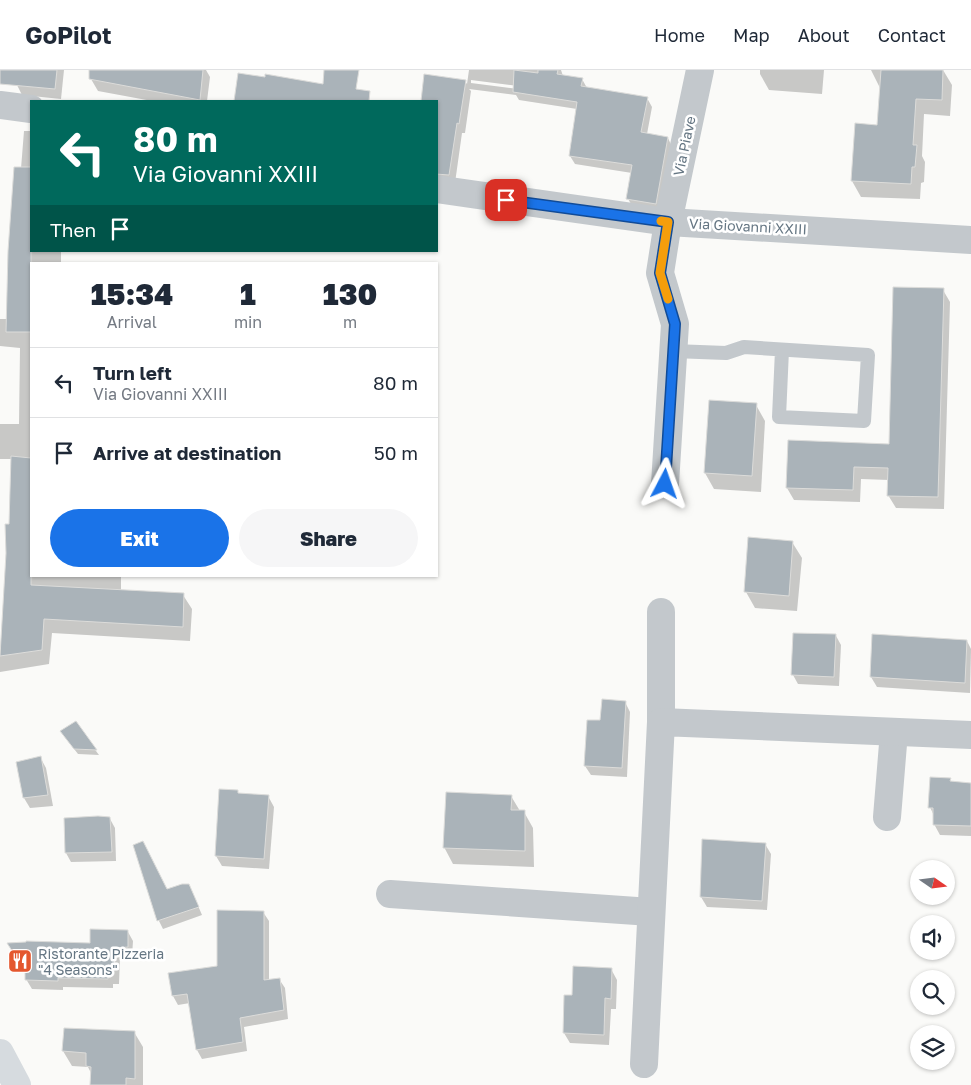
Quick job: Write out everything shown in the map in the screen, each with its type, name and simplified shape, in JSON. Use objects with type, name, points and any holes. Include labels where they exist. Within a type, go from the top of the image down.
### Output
[{"type":"street","name":"Via Piave","points":[[665,484],[675,324],[660,273],[668,222],[700,70]]},
{"type":"street","points":[[0,105],[30,108]]},
{"type":"street","name":"Via Giovanni XXIII","points":[[438,189],[668,222],[971,240]]},
{"type":"street","points":[[644,1064],[661,722],[661,612]]},
{"type":"street","points":[[661,722],[971,735]]},
{"type":"street","points":[[887,817],[894,732]]},
{"type":"street","points":[[390,894],[652,912]]},
{"type":"street","points":[[0,1053],[17,1085]]},
{"type":"lane","points":[[674,351],[726,353],[744,348],[868,354],[864,421],[779,417],[782,350]]},
{"type":"building","points":[[0,70],[57,70],[55,89],[0,84]]},
{"type":"building","points":[[89,70],[203,70],[200,100],[89,79]]},
{"type":"building","points":[[324,70],[359,70],[356,89],[370,91],[369,100],[234,100],[238,73],[265,77],[265,74],[323,84]]},
{"type":"building","points":[[514,70],[538,73],[538,70],[558,70],[557,74],[583,78],[581,86],[648,97],[641,132],[668,137],[656,204],[626,199],[632,165],[569,156],[577,102],[513,92]]},
{"type":"building","points":[[881,70],[943,70],[942,100],[916,99],[913,145],[917,145],[915,167],[912,167],[911,184],[851,181],[855,123],[877,125]]},
{"type":"building","points":[[424,74],[466,80],[449,175],[438,174],[438,100],[421,100]]},
{"type":"building","points":[[14,167],[30,167],[30,332],[6,332],[8,251]]},
{"type":"building","points":[[893,287],[944,288],[938,497],[887,496],[888,468],[854,467],[853,490],[786,488],[788,440],[889,444]]},
{"type":"building","points":[[709,400],[757,403],[752,476],[704,473]]},
{"type":"building","points":[[11,456],[30,458],[31,585],[184,593],[183,627],[44,619],[42,650],[0,656],[6,553],[5,524],[9,524]]},
{"type":"building","points":[[748,537],[793,541],[789,596],[744,592]]},
{"type":"building","points":[[793,633],[836,634],[834,677],[791,675]]},
{"type":"building","points":[[872,634],[967,640],[965,683],[870,677]]},
{"type":"building","points":[[602,699],[626,701],[622,768],[584,766],[587,720],[600,720]]},
{"type":"building","points":[[76,721],[97,750],[74,749],[60,731]]},
{"type":"building","points":[[41,756],[48,795],[23,798],[16,762]]},
{"type":"building","points":[[930,777],[951,778],[950,781],[971,783],[971,826],[933,825],[933,808],[928,808]]},
{"type":"building","points":[[219,789],[238,790],[238,793],[269,795],[264,859],[215,856]]},
{"type":"building","points":[[446,792],[512,795],[511,810],[525,810],[525,851],[443,848]]},
{"type":"building","points":[[110,817],[112,852],[65,853],[64,818]]},
{"type":"building","points":[[702,839],[766,843],[762,901],[700,897]]},
{"type":"building","points":[[143,841],[167,889],[182,884],[189,884],[199,907],[157,921],[133,845]]},
{"type":"building","points":[[217,910],[264,911],[264,980],[280,978],[284,1010],[240,1018],[243,1042],[196,1050],[187,994],[172,996],[168,973],[217,966]]},
{"type":"building","points":[[90,929],[128,930],[128,947],[115,948],[114,975],[108,975],[108,979],[58,978],[58,981],[25,980],[25,971],[7,943],[26,941],[90,943]]},
{"type":"building","points":[[573,966],[612,968],[611,999],[605,998],[604,1035],[563,1033],[564,995],[572,995]]},
{"type":"building","points":[[64,1028],[135,1031],[135,1079],[126,1078],[126,1085],[90,1085],[91,1067],[86,1066],[86,1053],[62,1051]]},
{"type":"slow traffic","points":[[661,221],[668,222],[660,273],[668,299]]},
{"type":"place","name":"Ristorante Pizzeria \"4 Seasons\"","points":[[20,961]]},
{"type":"route","points":[[506,200],[668,222],[660,273],[675,324],[665,484]]}]
